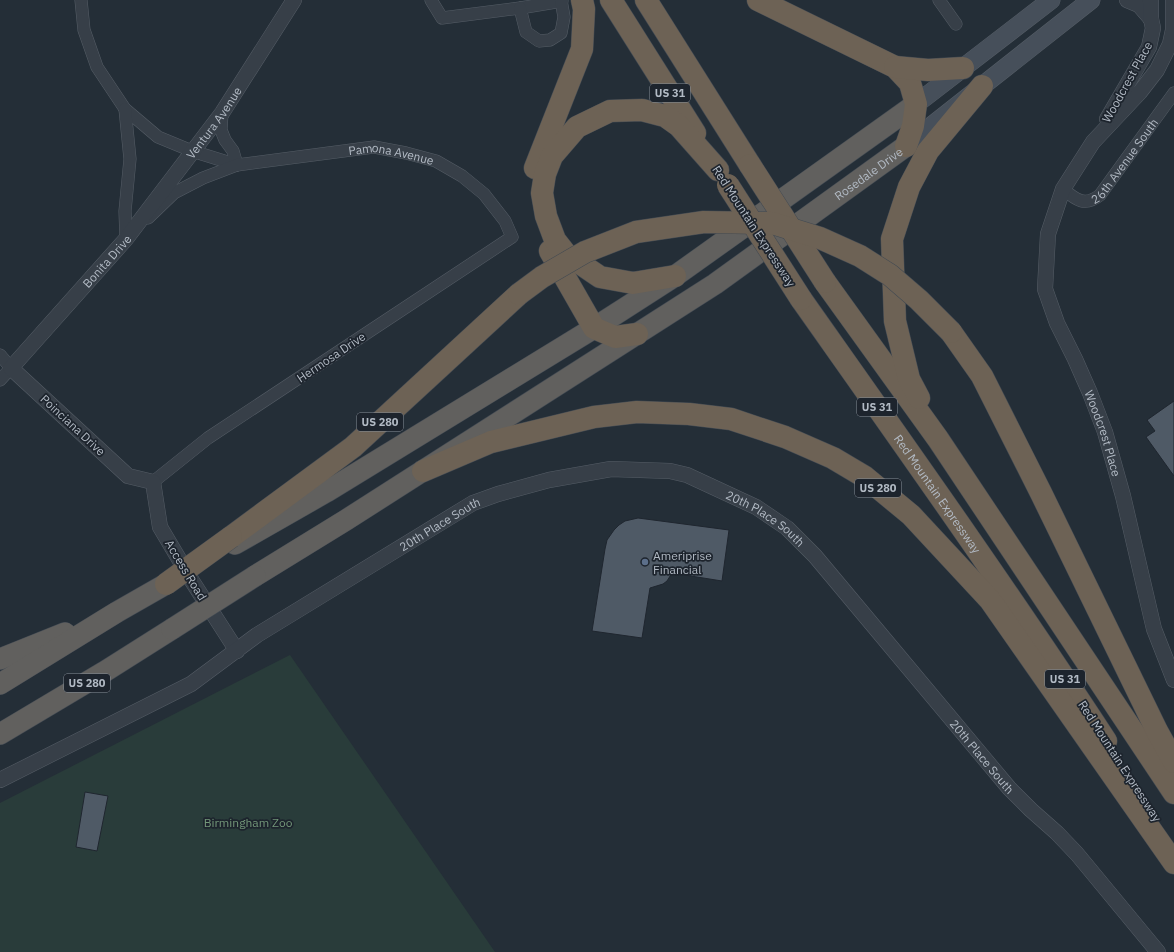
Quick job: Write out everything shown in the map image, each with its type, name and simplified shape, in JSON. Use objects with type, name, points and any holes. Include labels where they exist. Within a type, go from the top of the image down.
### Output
[{"type":"highway","points":[[568,0],[584,9],[582,49],[532,176],[529,197],[534,222],[594,328],[615,337],[637,334]]},
{"type":"highway","name":"Red Mountain Expressway","points":[[611,0],[801,299],[1067,681],[1174,845]]},
{"type":"highway","name":"US 31","points":[[646,0],[825,282],[938,440],[1174,793]]},
{"type":"highway","points":[[758,0],[895,67],[910,83],[916,104],[913,126],[906,146]]},
{"type":"highway","points":[[895,67],[928,70],[963,68]]},
{"type":"highway","points":[[938,440],[909,379],[895,321],[892,239],[909,187],[928,151],[982,86]]},
{"type":"highway","points":[[233,540],[326,492],[594,328],[675,276],[916,104]]},
{"type":"highway","points":[[675,276],[633,283],[600,277],[566,254],[555,240],[546,216],[542,193],[545,174],[552,156],[577,127],[610,111],[642,110],[665,116],[679,126],[723,178]]},
{"type":"highway","name":"Rosedale Drive","points":[[423,471],[715,284],[906,146]]},
{"type":"highway","name":"US 280","points":[[0,684],[159,588],[233,540],[353,447],[519,294],[542,277],[585,252],[636,232],[704,222],[772,223],[820,238],[860,256],[890,275],[919,300],[951,332],[982,376],[1174,762]]},
{"type":"highway","name":"US 280","points":[[0,734],[104,672],[423,471],[491,442],[594,417],[637,412],[689,414],[731,419],[785,437],[833,458],[864,477],[912,515],[990,600],[1174,863]]},
{"type":"highway","points":[[0,659],[117,612]]},
{"type":"highway","points":[[0,745],[104,672]]},
{"type":"main road","points":[[916,104],[1051,0]]},
{"type":"main road","name":"Rosedale Drive","points":[[906,146],[1091,0]]},
{"type":"street","name":"Bonita Drive","points":[[81,0],[84,30],[97,67],[125,109],[158,137],[192,151]]},
{"type":"street","name":"Ventura Avenue","points":[[126,239],[222,113],[294,0]]},
{"type":"street","points":[[431,0],[442,18],[568,0],[561,33],[550,40],[539,41],[526,32],[520,8]]},
{"type":"street","points":[[939,0],[956,24]]},
{"type":"street","points":[[1127,0],[1139,5],[1151,19]]},
{"type":"street","name":"Woodcrest Place","points":[[1150,0],[1153,28],[1149,47],[1093,142],[1063,189],[1048,234],[1045,289],[1056,324],[1084,379],[1105,432],[1123,496],[1154,629],[1174,680]]},
{"type":"street","points":[[1093,142],[1140,92],[1161,64],[1170,44],[1173,30],[1172,4]]},
{"type":"street","name":"26th Avenue South","points":[[1063,189],[1070,196],[1085,202],[1093,200],[1100,195],[1174,93]]},
{"type":"street","name":"Bonita Drive","points":[[0,380],[126,239],[125,211],[130,159],[125,109]]},
{"type":"street","points":[[222,113],[221,130],[225,140],[233,151],[237,165]]},
{"type":"street","name":"Pamona Avenue","points":[[126,239],[174,193],[203,178],[237,165],[374,147],[436,161],[462,176],[484,194],[505,221],[512,237]]},
{"type":"street","name":"Pamona Avenue","points":[[192,151],[237,165]]},
{"type":"street","name":"Hermosa Drive","points":[[153,482],[208,438],[512,237]]},
{"type":"street","name":"Poinciana Drive","points":[[0,354],[11,368],[128,476],[153,482]]},
{"type":"street","name":"20th Place South","points":[[0,780],[191,684],[257,635],[473,503],[498,494],[549,480],[611,469],[670,472],[687,475],[756,507],[787,528],[815,556],[1010,788],[1031,810],[1058,833],[1158,952]]},
{"type":"street","name":"Access Road","points":[[153,482],[160,527],[237,651]]},
{"type":"green space","name":"Birmingham Zoo","points":[[290,655],[495,952],[0,952],[0,803]]},
{"type":"building","points":[[1174,401],[1174,476],[1146,437],[1155,431],[1147,420]]},
{"type":"building","points":[[638,518],[729,530],[722,581],[672,573],[663,584],[650,588],[642,638],[592,631],[607,540],[619,525],[625,521]]},
{"type":"building","points":[[85,792],[108,796],[97,851],[76,847]]},
{"type":"place","name":"Ameriprise Financial","points":[[645,562]]}]
